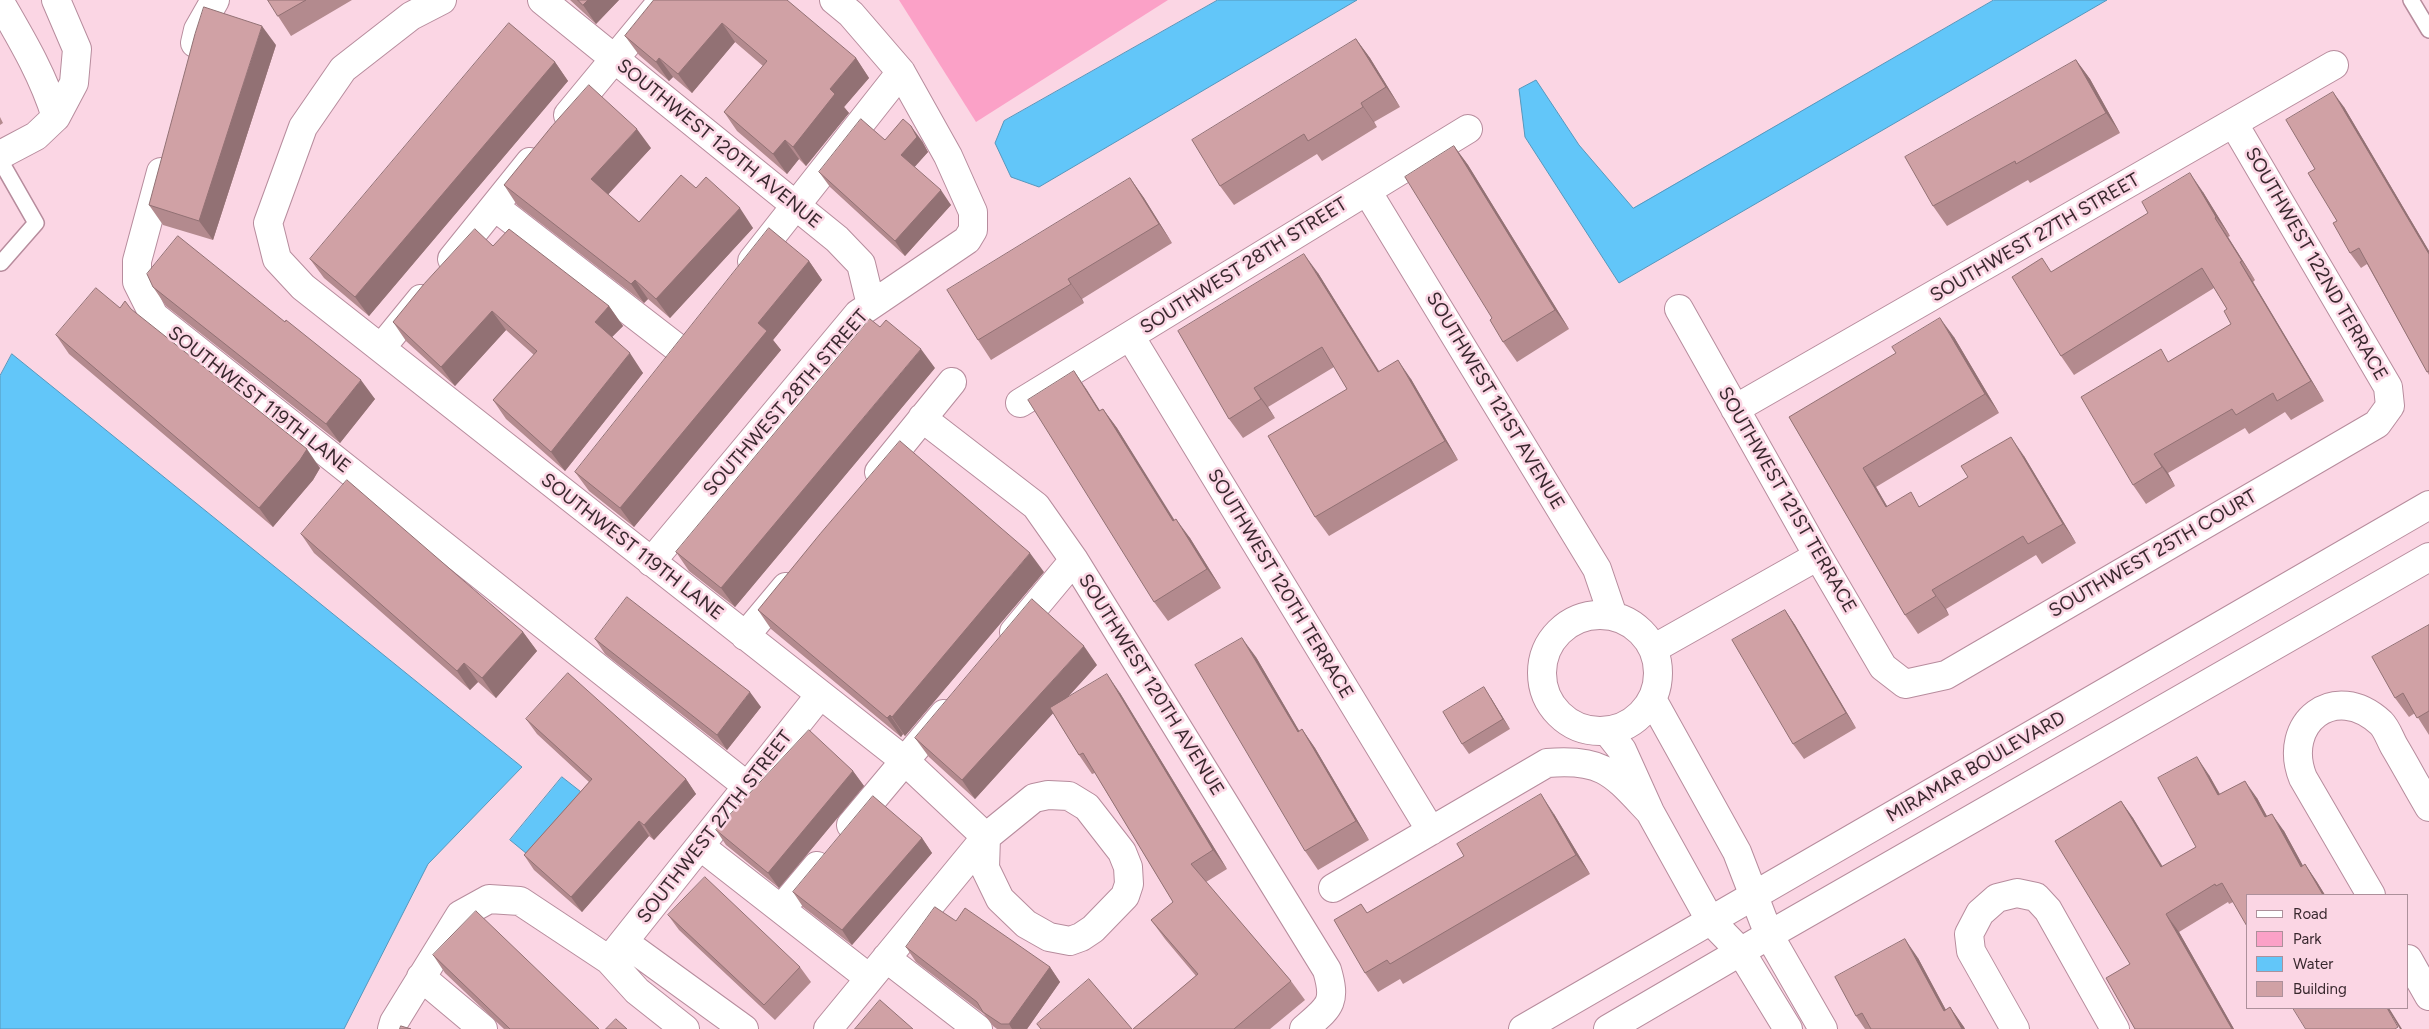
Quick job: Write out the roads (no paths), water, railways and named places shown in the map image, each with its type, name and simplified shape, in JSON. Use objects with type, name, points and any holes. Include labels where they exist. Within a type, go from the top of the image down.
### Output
[{"type":"street","points":[[0,155],[36,136],[56,117],[74,83],[77,49],[56,0]]},
{"type":"street","points":[[188,69],[198,30],[215,0]]},
{"type":"street","name":"SOUTHWEST 119TH LANE","points":[[442,0],[411,16],[343,69],[303,127],[268,223],[277,259],[303,287],[905,761],[986,837]]},
{"type":"street","name":"SOUTHWEST 120TH AVENUE","points":[[542,0],[837,239],[861,264],[871,305]]},
{"type":"street","points":[[381,348],[663,0]]},
{"type":"street","points":[[735,282],[901,72],[851,14],[834,0]]},
{"type":"street","points":[[0,2],[33,59],[46,86],[56,117]]},
{"type":"street","name":"SOUTHWEST 27TH STREET","points":[[1735,409],[2334,65]]},
{"type":"street","name":"SOUTHWEST 28TH STREET","points":[[652,562],[858,314],[967,240],[973,230],[974,219],[948,156],[901,72]]},
{"type":"street","name":"SOUTHWEST 122ND TERRACE","points":[[2234,124],[2388,386],[2390,406]]},
{"type":"street","name":"SOUTHWEST 28TH STREET","points":[[1020,403],[1468,129]]},
{"type":"street","name":"SOUTHWEST 119TH LANE","points":[[168,146],[137,260],[137,282],[154,316],[747,786]]},
{"type":"street","name":"SOUTHWEST 121ST AVENUE","points":[[1367,191],[1597,569],[1613,616]]},
{"type":"street","points":[[494,207],[680,350]]},
{"type":"street","name":"SOUTHWEST 121ST TERRACE","points":[[1678,309],[1883,667],[1905,684]]},
{"type":"street","points":[[662,373],[699,327]]},
{"type":"street","name":"SOUTHWEST 120TH TERRACE","points":[[1130,336],[1431,831]]},
{"type":"street","points":[[861,493],[952,382]]},
{"type":"street","name":"SOUTHWEST 25TH COURT","points":[[1905,684],[1946,675],[2377,424],[2390,406]]},
{"type":"street","name":"SOUTHWEST 120TH AVENUE","points":[[922,418],[1036,506],[1074,560],[1328,970],[1333,992],[1326,1010],[1304,1029]]},
{"type":"street","points":[[566,495],[584,472]]},
{"type":"street","name":"MIRAMAR BOULEVARD","points":[[1523,1029],[2429,506]]},
{"type":"street","points":[[1653,649],[1818,556]]},
{"type":"street","points":[[1608,1029],[2429,557]]},
{"type":"street","points":[[999,650],[1074,560]]},
{"type":"street","points":[[746,636],[800,568]]},
{"type":"street","points":[[1595,615],[1613,616],[1630,623],[1643,634],[1653,649],[1658,666],[1658,683],[1652,699],[1641,715],[1625,726],[1607,731],[1588,730],[1570,724],[1556,712],[1546,696],[1542,679],[1543,661],[1550,644],[1562,630],[1577,620],[1595,615]]},
{"type":"street","name":"SOUTHWEST 27TH STREET","points":[[616,951],[820,694]]},
{"type":"street","points":[[781,909],[961,694]]},
{"type":"street","points":[[1652,699],[1738,852],[1769,935],[1823,1029]]},
{"type":"street","points":[[2370,894],[2303,778],[2298,766],[2299,746],[2304,726],[2318,712],[2333,707],[2357,706],[2382,724],[2426,794]]},
{"type":"street","points":[[1547,763],[1570,724]]},
{"type":"street","points":[[1607,731],[1622,750],[1650,812],[1710,920],[1741,952],[1788,1029]]},
{"type":"street","points":[[1332,888],[1547,763],[1572,761],[1594,765],[1616,776],[1650,812]]},
{"type":"street","points":[[828,1029],[986,837],[1034,798],[1048,795],[1069,796],[1087,807],[1122,852],[1128,867],[1129,884],[1125,896],[1093,929],[1081,937],[1070,941],[1049,937],[1026,924],[1000,899],[985,868],[986,837]]},
{"type":"street","points":[[700,846],[781,909],[978,1029]]},
{"type":"street","points":[[2016,1029],[1971,951],[1969,934],[1980,913],[1997,898],[2017,894],[2036,897],[2048,910],[2115,1029]]},
{"type":"street","points":[[392,1029],[394,1022],[460,915],[489,899],[520,901],[616,951],[744,1029]]},
{"type":"street","points":[[616,951],[637,991],[685,1029]]},
{"type":"street","points":[[2409,962],[2429,996]]},
{"type":"street","points":[[421,977],[483,1029]]},
{"type":"lane","points":[[2411,0],[2429,30]]},
{"type":"lane","points":[[0,160],[36,223],[2,263],[0,262]]},
{"type":"water","points":[[1218,0],[1357,0],[1039,187],[1011,177],[995,143],[1004,121]]},
{"type":"water","points":[[1994,0],[2107,0],[1619,283],[1525,137],[1519,89],[1536,80],[1579,145],[1633,208]]},
{"type":"water","points":[[12,354],[522,767],[428,864],[344,1029],[0,1029],[0,376]]},
{"type":"water","points":[[562,777],[590,799],[538,863],[510,840]]}]
